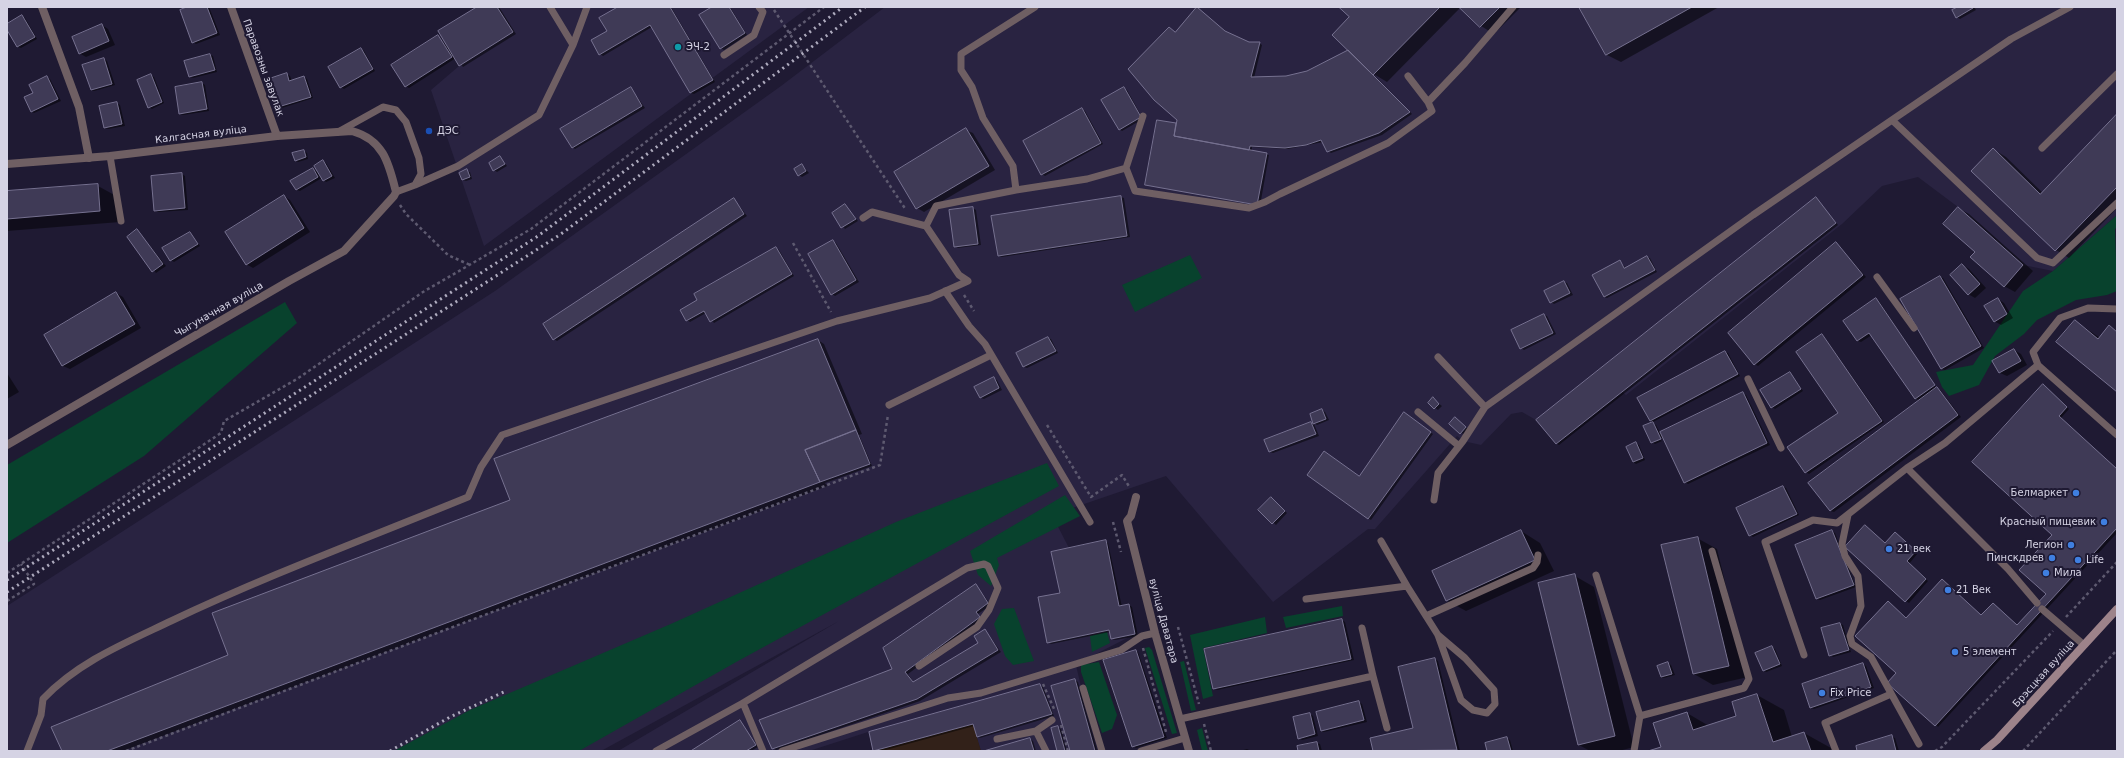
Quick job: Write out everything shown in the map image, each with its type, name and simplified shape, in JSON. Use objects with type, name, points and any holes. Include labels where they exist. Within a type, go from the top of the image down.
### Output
[{"type":"main road","name":"Брэсцкая вуліца","points":[[1984,751],[1997,740],[2117,609]]},
{"type":"street","points":[[42,7],[79,108],[89,158]]},
{"type":"street","name":"Паравозны завулак","points":[[231,7],[277,136]]},
{"type":"street","name":"Калгасная вуліца","points":[[7,164],[110,156],[277,136],[352,131],[362,134],[378,147],[388,159],[395,194]]},
{"type":"street","name":"Чыгуначная вуліца","points":[[7,445],[289,280],[344,251],[395,194]]},
{"type":"street","name":"вуліца Даватара","points":[[1136,496],[1131,516],[1127,521],[1155,632],[1189,751]]},
{"type":"lane","points":[[550,7],[572,45]]},
{"type":"lane","points":[[395,194],[458,166],[539,115],[572,45],[587,7]]},
{"type":"lane","points":[[724,55],[754,35],[763,12],[759,7]]},
{"type":"lane","points":[[1016,190],[1012,166],[984,118],[972,87],[961,70],[961,54],[1035,7]]},
{"type":"lane","points":[[1428,102],[1465,63],[1513,7]]},
{"type":"lane","points":[[1434,500],[1438,472],[1459,446],[1485,407],[1753,215],[2011,39],[2070,7]]},
{"type":"lane","points":[[2042,148],[2117,74]]},
{"type":"lane","points":[[1143,116],[1126,168],[1135,191],[1249,208],[1266,202],[1388,143],[1432,111],[1428,102],[1408,76]]},
{"type":"lane","points":[[338,132],[383,107],[396,110],[406,122],[419,158],[421,174],[415,186]]},
{"type":"lane","points":[[1892,120],[2037,258],[2053,262],[2117,203]]},
{"type":"lane","points":[[110,156],[121,221]]},
{"type":"lane","points":[[926,226],[936,206],[1016,190],[1087,179],[1126,168]]},
{"type":"lane","points":[[27,751],[42,715],[42,700],[75,670],[97,656],[222,597],[468,497],[481,467],[502,435],[836,321],[930,298],[968,281],[959,275],[926,226],[872,212],[863,218]]},
{"type":"lane","points":[[1877,277],[1914,328]]},
{"type":"lane","points":[[945,291],[969,326],[979,336],[991,355],[1090,522]]},
{"type":"lane","points":[[2117,309],[2088,308],[2060,318],[2033,352],[2038,365],[2117,435]]},
{"type":"lane","points":[[889,405],[991,355]]},
{"type":"lane","points":[[1438,357],[1485,407]]},
{"type":"lane","points":[[1804,655],[1765,542],[1813,520],[1837,523],[1907,468],[1945,443],[2038,365]]},
{"type":"lane","points":[[1748,378],[1781,448]]},
{"type":"lane","points":[[1418,412],[1459,446]]},
{"type":"lane","points":[[1907,468],[2008,569],[2040,606],[2084,645]]},
{"type":"lane","points":[[1848,514],[1842,544],[1845,556],[1858,576],[1861,606],[1850,636],[1852,644],[1871,656],[1919,744]]},
{"type":"lane","points":[[1381,541],[1438,636],[1461,700],[1473,710],[1487,713],[1495,704],[1494,690],[1465,658],[1438,636]]},
{"type":"lane","points":[[1640,716],[1744,688],[1747,685],[1749,679],[1712,551]]},
{"type":"lane","points":[[1426,616],[1533,568],[1537,562],[1538,555]]},
{"type":"lane","points":[[656,751],[744,703],[967,568],[984,564],[988,566],[998,588],[989,610],[977,626],[919,666]]},
{"type":"lane","points":[[1596,575],[1640,716],[1634,751]]},
{"type":"lane","points":[[1306,599],[1408,586]]},
{"type":"lane","points":[[1362,628],[1387,728]]},
{"type":"lane","points":[[782,751],[948,698],[981,693],[1121,650],[1142,636],[1155,632]]},
{"type":"lane","points":[[1180,719],[1373,676]]},
{"type":"lane","points":[[1083,688],[1102,751]]},
{"type":"lane","points":[[1836,751],[1825,723],[1891,694]]},
{"type":"lane","points":[[744,703],[763,751]]},
{"type":"lane","points":[[997,739],[1036,731],[1052,720]]},
{"type":"lane","points":[[1036,731],[1046,751]]},
{"type":"lane","points":[[1141,751],[1185,738]]},
{"type":"path","points":[[7,572],[203,445],[221,432],[224,421],[297,379],[423,292],[531,229],[824,7]]},
{"type":"path","points":[[395,194],[406,214],[448,255],[470,265]]},
{"type":"path","points":[[793,243],[836,321]]},
{"type":"path","points":[[126,751],[880,465],[889,405]]},
{"type":"path","points":[[1091,497],[1122,475],[1136,496]]},
{"type":"path","points":[[1935,751],[1942,747],[2117,562]]},
{"type":"path","points":[[7,601],[34,584],[21,564]]},
{"type":"path","points":[[1178,627],[1211,751]]},
{"type":"path","points":[[2023,751],[2117,650]]},
{"type":"shaded area","points":[[477,7],[809,7],[484,246],[431,90],[459,66],[438,31]]},
{"type":"shaded area","points":[[885,7],[2117,7],[2117,215],[2053,271],[2023,265],[1958,207],[1918,177],[1882,186],[1842,224],[1626,395],[1622,392],[1556,444],[1536,420],[1522,412],[1511,414],[1481,445],[1463,441],[1457,436],[1375,529],[1368,529],[1273,602],[1166,476],[1052,515],[1069,548],[1106,540],[1119,606],[1129,604],[1135,634],[1090,657],[1075,661],[1096,751],[981,751],[972,724],[874,751],[868,732],[809,751],[618,751],[839,621],[601,751],[7,751],[7,606],[495,291],[781,86]]},
{"type":"shaded area","points":[[973,724],[981,751],[874,751],[958,728]]},
{"type":"green space","points":[[2117,215],[2117,227],[2115,229],[2117,291],[2107,295],[2076,300],[2037,320],[2024,334],[1995,356],[1979,385],[1949,396],[1942,387],[1936,372],[1973,365],[2023,291],[2053,271]]},
{"type":"green space","points":[[1190,255],[1202,278],[1135,312],[1122,285]]},
{"type":"green space","points":[[285,302],[297,323],[144,456],[7,543],[7,465]]},
{"type":"green space","points":[[1047,463],[1059,486],[738,661],[579,751],[394,751],[470,710],[673,623],[896,522]]},
{"type":"green space","points":[[1065,495],[1080,516],[997,558],[999,565],[991,586],[978,575],[970,551]]},
{"type":"green space","points":[[1342,606],[1343,616],[1286,628],[1283,617]]},
{"type":"green space","points":[[1014,608],[1034,661],[1013,665],[1005,656],[994,624],[1002,609]]},
{"type":"green space","points":[[1265,617],[1267,633],[1203,648],[1213,696],[1203,699],[1190,635]]},
{"type":"green space","points":[[1107,632],[1110,643],[1092,652],[1090,636]]},
{"type":"green space","points":[[1149,647],[1152,650],[1177,733],[1172,734],[1145,648]]},
{"type":"green space","points":[[1184,661],[1196,710],[1191,711],[1180,662]]},
{"type":"green space","points":[[1099,662],[1117,715],[1112,729],[1102,733],[1081,672],[1081,665]]},
{"type":"green space","points":[[1202,728],[1208,751],[1202,751],[1197,730]]},
{"type":"building","points":[[187,7],[207,7],[217,33],[192,43],[180,10]]},
{"type":"building","points":[[477,7],[497,7],[513,32],[459,66],[438,31]]},
{"type":"building","name":"ЭЧ-2","points":[[618,7],[670,7],[713,80],[690,93],[650,25],[599,55],[591,40],[607,31],[599,18]]},
{"type":"building","points":[[712,7],[729,7],[745,33],[720,49],[699,15]]},
{"type":"building","points":[[1197,7],[1225,31],[1249,42],[1260,42],[1251,77],[1286,76],[1307,71],[1348,50],[1410,112],[1379,133],[1327,152],[1321,140],[1306,145],[1285,148],[1250,146],[1249,150],[1174,136],[1177,120],[1154,100],[1128,69],[1169,27],[1175,32]]},
{"type":"building","points":[[1339,7],[1440,7],[1373,75],[1332,35],[1349,17]]},
{"type":"building","points":[[1459,7],[1500,7],[1480,27]]},
{"type":"building","points":[[1579,7],[1692,7],[1606,55]]},
{"type":"building","points":[[1958,7],[1973,8],[1956,18],[1952,10]]},
{"type":"building","points":[[22,15],[35,37],[17,47],[7,30],[7,24]]},
{"type":"building","points":[[102,24],[109,41],[79,54],[72,37]]},
{"type":"building","points":[[438,35],[452,57],[405,87],[391,65]]},
{"type":"building","points":[[361,48],[373,69],[340,88],[328,67]]},
{"type":"building","points":[[210,54],[215,70],[189,77],[184,61]]},
{"type":"building","points":[[104,58],[112,84],[91,90],[82,65]]},
{"type":"building","points":[[287,73],[289,81],[304,76],[311,97],[278,107],[269,79]]},
{"type":"building","points":[[151,74],[162,102],[148,108],[137,80]]},
{"type":"building","points":[[47,76],[58,99],[31,112],[24,97],[33,93],[29,85]]},
{"type":"building","points":[[202,82],[207,109],[179,114],[175,87]]},
{"type":"building","points":[[631,87],[642,106],[572,148],[560,129]]},
{"type":"building","points":[[1124,87],[1141,117],[1119,130],[1101,100]]},
{"type":"building","points":[[117,102],[122,124],[104,128],[99,106]]},
{"type":"building","points":[[1082,108],[1101,143],[1041,175],[1023,141]]},
{"type":"building","points":[[2117,114],[2117,187],[2055,251],[1971,171],[1993,148],[2040,194]]},
{"type":"building","points":[[1157,120],[1176,123],[1174,136],[1267,153],[1257,205],[1145,185]]},
{"type":"building","points":[[966,128],[989,166],[916,209],[894,172]]},
{"type":"building","points":[[304,150],[306,157],[295,161],[292,153]]},
{"type":"building","points":[[500,156],[505,164],[493,171],[489,163]]},
{"type":"building","points":[[323,160],[332,176],[323,181],[314,166]]},
{"type":"building","points":[[802,164],[806,171],[798,176],[794,169]]},
{"type":"building","points":[[313,168],[318,177],[296,190],[290,181]]},
{"type":"building","points":[[467,169],[470,177],[462,180],[459,173]]},
{"type":"building","points":[[182,173],[185,208],[154,211],[151,176]]},
{"type":"building","points":[[98,184],[100,211],[7,219],[7,191]]},
{"type":"building","points":[[284,195],[304,228],[246,265],[225,232]]},
{"type":"building","points":[[1121,196],[1127,236],[998,256],[991,216]]},
{"type":"building","points":[[1816,197],[1836,223],[1556,444],[1536,420]]},
{"type":"building","points":[[734,198],[744,214],[553,340],[543,324]]},
{"type":"building","points":[[845,204],[856,219],[841,228],[832,213]]},
{"type":"building","points":[[973,207],[978,244],[954,247],[949,210]]},
{"type":"building","points":[[1958,207],[2023,265],[2004,287],[1970,257],[1975,252],[1943,224]]},
{"type":"building","points":[[137,229],[163,264],[152,272],[127,237]]},
{"type":"building","points":[[190,232],[198,244],[170,261],[162,248]]},
{"type":"building","points":[[833,240],[856,280],[831,295],[808,254]]},
{"type":"building","points":[[1836,242],[1863,275],[1754,365],[1728,333]]},
{"type":"building","points":[[776,247],[792,274],[710,322],[704,311],[686,321],[680,310],[697,300],[694,294]]},
{"type":"building","points":[[1647,256],[1655,270],[1604,297],[1592,275],[1620,260],[1624,268]]},
{"type":"building","points":[[1962,264],[1980,284],[1968,295],[1950,275]]},
{"type":"building","points":[[1940,276],[1981,346],[1941,369],[1900,299]]},
{"type":"building","points":[[1564,281],[1570,293],[1550,303],[1544,291]]},
{"type":"building","points":[[116,292],[135,324],[62,366],[44,335]]},
{"type":"building","points":[[1876,298],[1935,385],[1915,399],[1869,333],[1857,341],[1843,321]]},
{"type":"building","points":[[1998,298],[2007,314],[1994,322],[1984,306]]},
{"type":"building","points":[[1544,314],[1553,333],[1520,349],[1511,330]]},
{"type":"building","points":[[2075,320],[2098,339],[2109,325],[2117,332],[2117,392],[2056,342]]},
{"type":"building","points":[[1822,334],[1882,421],[1805,473],[1787,447],[1838,413],[1796,352]]},
{"type":"building","points":[[1048,337],[1056,351],[1023,367],[1016,353]]},
{"type":"building","points":[[818,339],[856,430],[805,450],[820,482],[107,751],[62,751],[51,727],[228,655],[212,613],[510,500],[494,459]]},
{"type":"building","points":[[2014,349],[2021,361],[1999,373],[1992,361]]},
{"type":"building","points":[[1725,351],[1738,374],[1650,421],[1637,398]]},
{"type":"building","points":[[1790,372],[1801,389],[1771,408],[1760,390]]},
{"type":"building","points":[[994,377],[999,388],[980,398],[974,387]]},
{"type":"building","name":"Легион","points":[[2043,384],[2067,407],[2059,416],[2117,469],[2117,528],[1935,726],[1887,683],[1896,673],[1855,636],[1888,601],[1906,618],[1942,579],[1981,615],[1993,603],[2017,625],[2046,594],[2019,570],[2052,535],[1972,462]]},
{"type":"building","points":[[1937,387],[1958,415],[1830,511],[1808,483]]},
{"type":"building","points":[[1743,392],[1767,443],[1684,483],[1660,432]]},
{"type":"building","points":[[1433,397],[1439,404],[1434,409],[1428,403]]},
{"type":"building","points":[[1322,409],[1326,419],[1313,424],[1310,414]]},
{"type":"building","points":[[1404,412],[1431,432],[1368,519],[1307,475],[1324,451],[1359,476]]},
{"type":"building","points":[[1455,417],[1466,427],[1460,434],[1449,424]]},
{"type":"building","points":[[1311,422],[1316,434],[1269,452],[1264,440]]},
{"type":"building","points":[[1653,422],[1661,439],[1651,443],[1643,426]]},
{"type":"building","points":[[856,430],[870,464],[820,482],[805,450]]},
{"type":"building","points":[[1636,442],[1643,458],[1633,462],[1626,447]]},
{"type":"building","points":[[1783,486],[1797,514],[1749,536],[1736,508]]},
{"type":"building","points":[[1271,497],[1285,511],[1272,524],[1258,510]]},
{"type":"building","points":[[1865,525],[1885,543],[1895,532],[1916,551],[1907,561],[1926,579],[1905,602],[1845,547]]},
{"type":"building","points":[[1521,530],[1535,560],[1446,601],[1432,571]]},
{"type":"building","points":[[1832,530],[1854,585],[1816,599],[1795,545]]},
{"type":"building","points":[[1698,537],[1729,666],[1693,674],[1661,545]]},
{"type":"building","points":[[1106,540],[1119,606],[1129,604],[1135,634],[1111,639],[1109,630],[1047,643],[1038,597],[1060,593],[1051,552]]},
{"type":"building","points":[[1575,574],[1615,736],[1578,745],[1538,583]]},
{"type":"building","points":[[976,584],[988,603],[976,612],[980,617],[905,672],[913,682],[978,643],[974,636],[985,629],[998,650],[917,699],[772,749],[759,720],[892,669],[883,648]]},
{"type":"building","points":[[1342,619],[1351,659],[1213,689],[1204,649]]},
{"type":"building","points":[[1840,623],[1849,650],[1829,656],[1821,628]]},
{"type":"building","points":[[1772,646],[1780,664],[1763,671],[1755,653]]},
{"type":"building","points":[[1136,650],[1164,737],[1132,747],[1103,660]]},
{"type":"building","points":[[1435,658],[1457,750],[1373,751],[1370,738],[1413,728],[1398,667]]},
{"type":"building","points":[[1668,662],[1672,674],[1661,677],[1657,666]]},
{"type":"building","points":[[1863,663],[1871,687],[1810,708],[1802,684]]},
{"type":"building","points":[[1075,679],[1095,751],[1070,751],[1051,686]]},
{"type":"building","points":[[1040,684],[1052,714],[977,737],[973,724],[873,751],[869,732]]},
{"type":"building","points":[[1757,694],[1773,742],[1804,732],[1811,751],[1648,751],[1661,747],[1653,723],[1687,712],[1693,730],[1736,716],[1732,702]]},
{"type":"building","points":[[1359,701],[1364,720],[1321,731],[1316,712]]},
{"type":"building","points":[[1310,713],[1315,734],[1298,739],[1293,717]]},
{"type":"building","points":[[740,720],[756,745],[746,751],[691,751]]},
{"type":"building","points":[[1058,726],[1065,751],[1057,751],[1051,728]]},
{"type":"building","points":[[1892,735],[1896,751],[1857,751],[1856,746]]},
{"type":"building","points":[[1507,737],[1511,751],[1487,751],[1485,743]]},
{"type":"building","points":[[1030,738],[1034,751],[984,751]]},
{"type":"building","points":[[1317,742],[1319,751],[1298,751],[1297,746]]},
{"type":"railway","points":[[7,580],[538,236],[843,7]]},
{"type":"railway","points":[[7,592],[561,234],[865,7]]},
{"type":"railway","points":[[390,751],[450,717],[506,691]]},
{"type":"place","name":"ЭЧ-2","points":[[678,47]]},
{"type":"place","name":"ДЭС","points":[[429,131]]},
{"type":"place","name":"Белмаркет","points":[[2076,493]]},
{"type":"place","name":"Красный пищевик","points":[[2104,522]]},
{"type":"place","name":"Легион","points":[[2071,545]]},
{"type":"place","name":"21 век","points":[[1889,549]]},
{"type":"place","name":"Пинскдрев","points":[[2052,558]]},
{"type":"place","name":"Life","points":[[2078,560]]},
{"type":"place","name":"Мила","points":[[2046,573]]},
{"type":"place","name":"21 Век","points":[[1948,590]]},
{"type":"place","name":"5 элемент","points":[[1955,652]]},
{"type":"place","name":"Fix Price","points":[[1822,693]]}]
